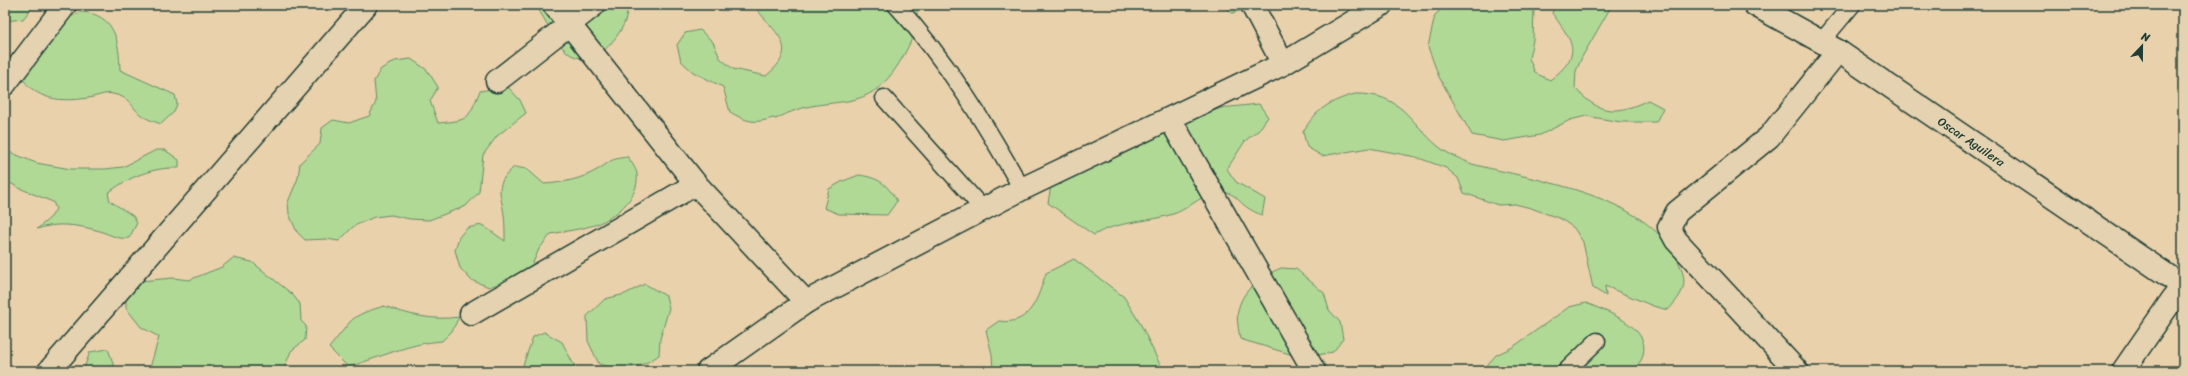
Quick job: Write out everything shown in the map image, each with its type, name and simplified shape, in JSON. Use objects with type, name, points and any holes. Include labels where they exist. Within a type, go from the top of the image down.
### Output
[{"type":"street","points":[[5,84],[65,5]]},
{"type":"street","points":[[49,371],[366,5]]},
{"type":"street","points":[[554,5],[696,184],[806,302]]},
{"type":"street","points":[[497,81],[594,5]]},
{"type":"street","points":[[1252,5],[1283,64]]},
{"type":"street","points":[[718,368],[806,302],[1022,189],[1283,64],[1381,5]]},
{"type":"street","name":"Oscar Aguilera","points":[[1755,5],[1830,46],[2183,285]]},
{"type":"street","points":[[1797,371],[1676,240],[1669,227],[1677,212],[1769,137],[1830,46]]},
{"type":"street","points":[[1170,119],[1314,371]]},
{"type":"street","points":[[470,314],[696,184]]},
{"type":"street","points":[[2123,371],[2183,285]]},
{"type":"lane","points":[[896,5],[922,33],[997,144],[1022,189]]},
{"type":"lane","points":[[1830,46],[1852,5]]},
{"type":"lane","points":[[884,98],[983,209]]},
{"type":"lane","points":[[1566,371],[1596,341]]},
{"type":"green space","points":[[5,5],[34,5],[23,19],[5,21]]},
{"type":"green space","points":[[535,5],[627,5],[627,13],[625,21],[616,37],[592,61],[573,56],[565,51]]},
{"type":"green space","points":[[754,5],[916,5],[917,22],[907,49],[893,73],[878,88],[863,97],[848,101],[815,105],[796,110],[776,119],[773,118],[760,121],[751,121],[730,112],[723,87],[693,72],[681,61],[677,45],[685,33],[700,30],[713,42],[720,58],[733,69],[766,76],[777,65],[782,56],[783,48],[781,40],[776,32]]},
{"type":"green space","points":[[1224,5],[1249,5],[1247,9],[1232,13]]},
{"type":"green space","points":[[1446,5],[1532,5],[1534,9],[1533,40],[1529,58],[1535,73],[1550,80],[1568,63],[1572,48],[1570,40],[1552,13],[1555,5],[1612,5],[1582,57],[1576,71],[1575,88],[1592,103],[1600,108],[1609,110],[1627,108],[1648,100],[1663,108],[1656,122],[1621,122],[1586,116],[1570,120],[1540,135],[1504,141],[1472,135],[1439,77],[1428,47],[1435,15]]},
{"type":"green space","points":[[81,12],[93,14],[102,18],[113,31],[118,49],[120,70],[175,95],[177,104],[174,112],[161,124],[144,117],[136,111],[128,101],[120,96],[107,94],[68,100],[50,98],[41,95],[26,84],[20,75],[65,19]]},
{"type":"green space","points":[[411,59],[427,70],[438,87],[430,101],[438,123],[457,121],[466,117],[473,108],[480,91],[507,86],[520,100],[526,113],[497,136],[483,155],[479,192],[466,206],[429,220],[410,219],[391,215],[374,217],[354,226],[339,241],[326,239],[305,240],[297,232],[289,214],[288,202],[298,178],[300,163],[320,144],[322,128],[333,120],[349,123],[369,116],[376,102],[374,81],[381,69],[395,61]]},
{"type":"green space","points":[[1355,94],[1384,98],[1394,103],[1403,110],[1439,147],[1459,159],[1472,164],[1557,184],[1587,194],[1616,205],[1641,220],[1663,238],[1678,261],[1684,282],[1678,298],[1668,310],[1653,306],[1605,286],[1606,296],[1593,288],[1583,242],[1574,228],[1561,219],[1531,208],[1515,204],[1498,205],[1464,193],[1458,178],[1446,168],[1416,157],[1369,148],[1322,156],[1307,147],[1303,132],[1313,117],[1331,103]]},
{"type":"green space","points":[[1259,104],[1268,117],[1258,131],[1245,141],[1227,169],[1236,182],[1265,199],[1262,215],[1244,205],[1233,195],[1220,192],[1208,195],[1176,213],[1155,219],[1124,224],[1104,230],[1094,235],[1048,203],[1051,186],[1189,120],[1221,108]]},
{"type":"green space","points":[[5,150],[36,163],[71,169],[105,169],[123,167],[156,150],[165,150],[179,160],[179,168],[159,169],[141,174],[124,182],[108,193],[110,201],[133,216],[137,223],[129,238],[120,238],[96,230],[74,226],[59,225],[37,229],[51,217],[56,209],[53,202],[19,188],[5,180]]},
{"type":"green space","points":[[628,157],[635,167],[637,183],[630,199],[623,207],[608,219],[586,227],[551,234],[539,249],[532,265],[512,279],[489,287],[471,280],[460,268],[455,250],[459,237],[467,228],[482,225],[505,241],[504,218],[500,190],[503,179],[514,167],[527,169],[544,184],[565,182],[578,178],[597,170],[611,161]]},
{"type":"green space","points":[[859,175],[881,182],[893,195],[897,201],[887,215],[839,214],[824,208],[829,189],[843,181]]},
{"type":"green space","points":[[233,258],[252,262],[292,294],[300,304],[301,321],[306,326],[305,340],[291,351],[283,371],[149,371],[159,337],[141,327],[126,308],[126,290],[140,281],[173,278],[189,280],[222,267]]},
{"type":"green space","points":[[1074,259],[1124,297],[1141,325],[1163,371],[993,371],[992,354],[986,330],[999,321],[1019,319],[1026,314],[1032,308],[1036,300],[1046,273]]},
{"type":"green space","points":[[1281,268],[1296,269],[1324,293],[1329,310],[1340,322],[1343,339],[1333,352],[1303,358],[1240,339],[1237,314],[1244,296],[1260,279]]},
{"type":"green space","points":[[645,284],[666,296],[669,308],[660,339],[659,355],[644,364],[630,368],[615,368],[599,364],[588,341],[587,316],[605,299],[625,294]]},
{"type":"green space","points":[[1586,303],[1625,321],[1640,336],[1644,345],[1643,355],[1634,371],[1482,371],[1496,355],[1513,347],[1569,307]]},
{"type":"green space","points":[[384,306],[430,318],[459,317],[452,331],[442,341],[430,342],[406,348],[348,367],[329,348],[352,320],[365,312]]},
{"type":"green space","points":[[544,332],[562,342],[577,371],[521,371],[533,337]]},
{"type":"green space","points":[[108,349],[116,371],[85,371],[84,368],[90,352]]}]
